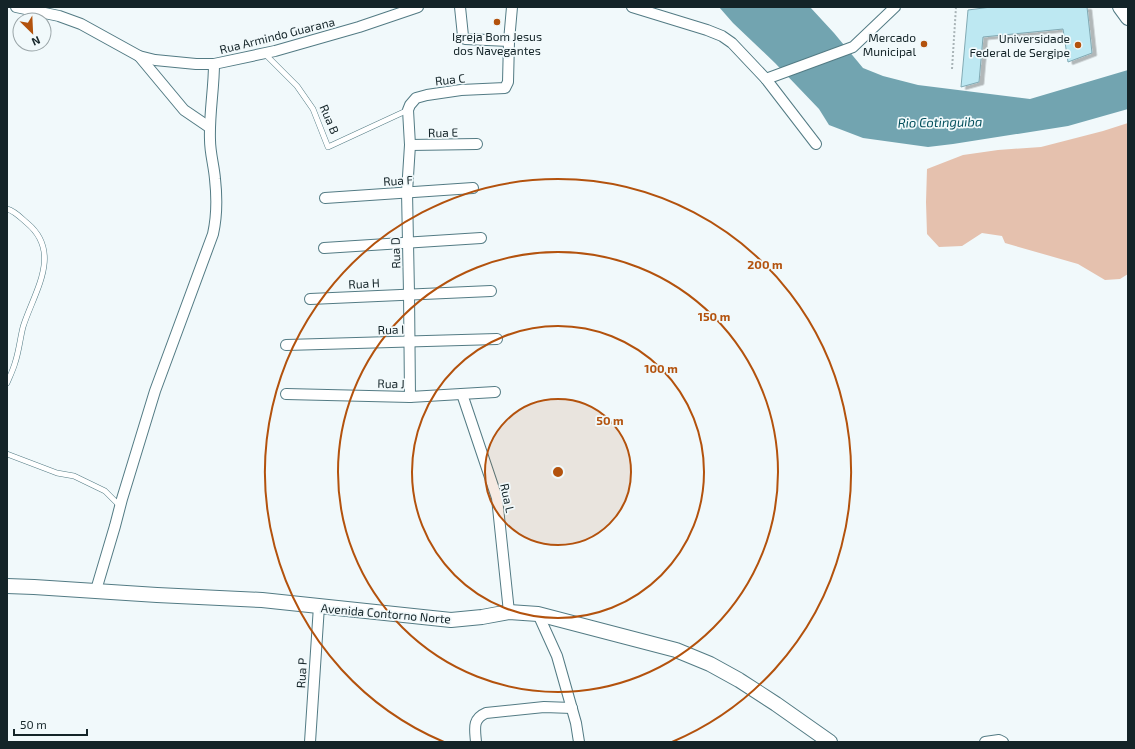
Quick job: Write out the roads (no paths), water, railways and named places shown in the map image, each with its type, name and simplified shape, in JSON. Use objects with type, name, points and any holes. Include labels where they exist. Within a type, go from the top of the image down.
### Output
[{"type":"street","points":[[16,7],[59,16],[81,24],[139,56],[184,110],[209,127]]},
{"type":"street","name":"Rua Armindo Guarana","points":[[139,56],[155,60],[196,64],[214,64],[265,53],[359,27],[418,7]]},
{"type":"street","points":[[460,7],[463,37],[466,39],[509,41],[512,7]]},
{"type":"street","points":[[632,7],[689,24],[722,36],[738,49],[766,79],[816,144]]},
{"type":"street","points":[[766,79],[849,49],[857,44],[895,7]]},
{"type":"street","points":[[1120,7],[1128,18]]},
{"type":"street","name":"Rua C","points":[[408,110],[416,98],[427,95],[461,90],[505,88],[508,82],[509,41]]},
{"type":"street","points":[[96,590],[155,391],[213,234],[216,222],[216,178],[210,151],[209,127],[214,88],[214,64]]},
{"type":"street","name":"Rua D","points":[[408,110],[410,145],[406,192],[410,397]]},
{"type":"street","name":"Rua E","points":[[410,145],[477,144]]},
{"type":"street","name":"Rua F","points":[[325,198],[473,188]]},
{"type":"street","points":[[324,248],[481,238]]},
{"type":"street","name":"Rua H","points":[[310,299],[491,291]]},
{"type":"street","name":"Rua I","points":[[286,345],[497,339]]},
{"type":"street","name":"Rua J","points":[[286,394],[410,397],[495,392]]},
{"type":"street","name":"Rua L","points":[[462,394],[496,498],[509,612]]},
{"type":"street","name":"Avenida Contorno Norte","points":[[7,586],[262,600],[451,620],[482,617],[509,612],[538,614],[676,650],[710,664],[739,680],[776,704],[830,742]]},
{"type":"street","name":"Rua P","points":[[310,742],[319,606]]},
{"type":"street","points":[[538,614],[557,656],[576,723],[579,742]]},
{"type":"street","points":[[476,742],[477,719],[486,713],[544,707],[572,708]]},
{"type":"street","points":[[985,742],[999,740],[1002,742]]},
{"type":"lane","name":"Rua B","points":[[265,53],[297,86],[313,109],[328,147],[408,110]]},
{"type":"lane","points":[[7,210],[11,210],[31,226],[43,242],[44,269],[23,327],[15,363],[7,383]]},
{"type":"lane","points":[[7,454],[56,473],[74,476],[105,491],[120,506]]},
{"type":"water","name":"Rio Cotinguiba","points":[[719,7],[810,7],[863,68],[883,76],[918,85],[1030,99],[1128,70],[1128,109],[1068,126],[928,147],[863,138],[829,125],[819,109],[775,63],[733,23]]},
{"type":"place","name":"Igreja Bom Jesus dos Navegantes","points":[[497,22]]},
{"type":"place","name":"Mercado Municipal","points":[[924,44]]},
{"type":"place","name":"Universidade Federal de Sergipe","points":[[1078,45]]}]
